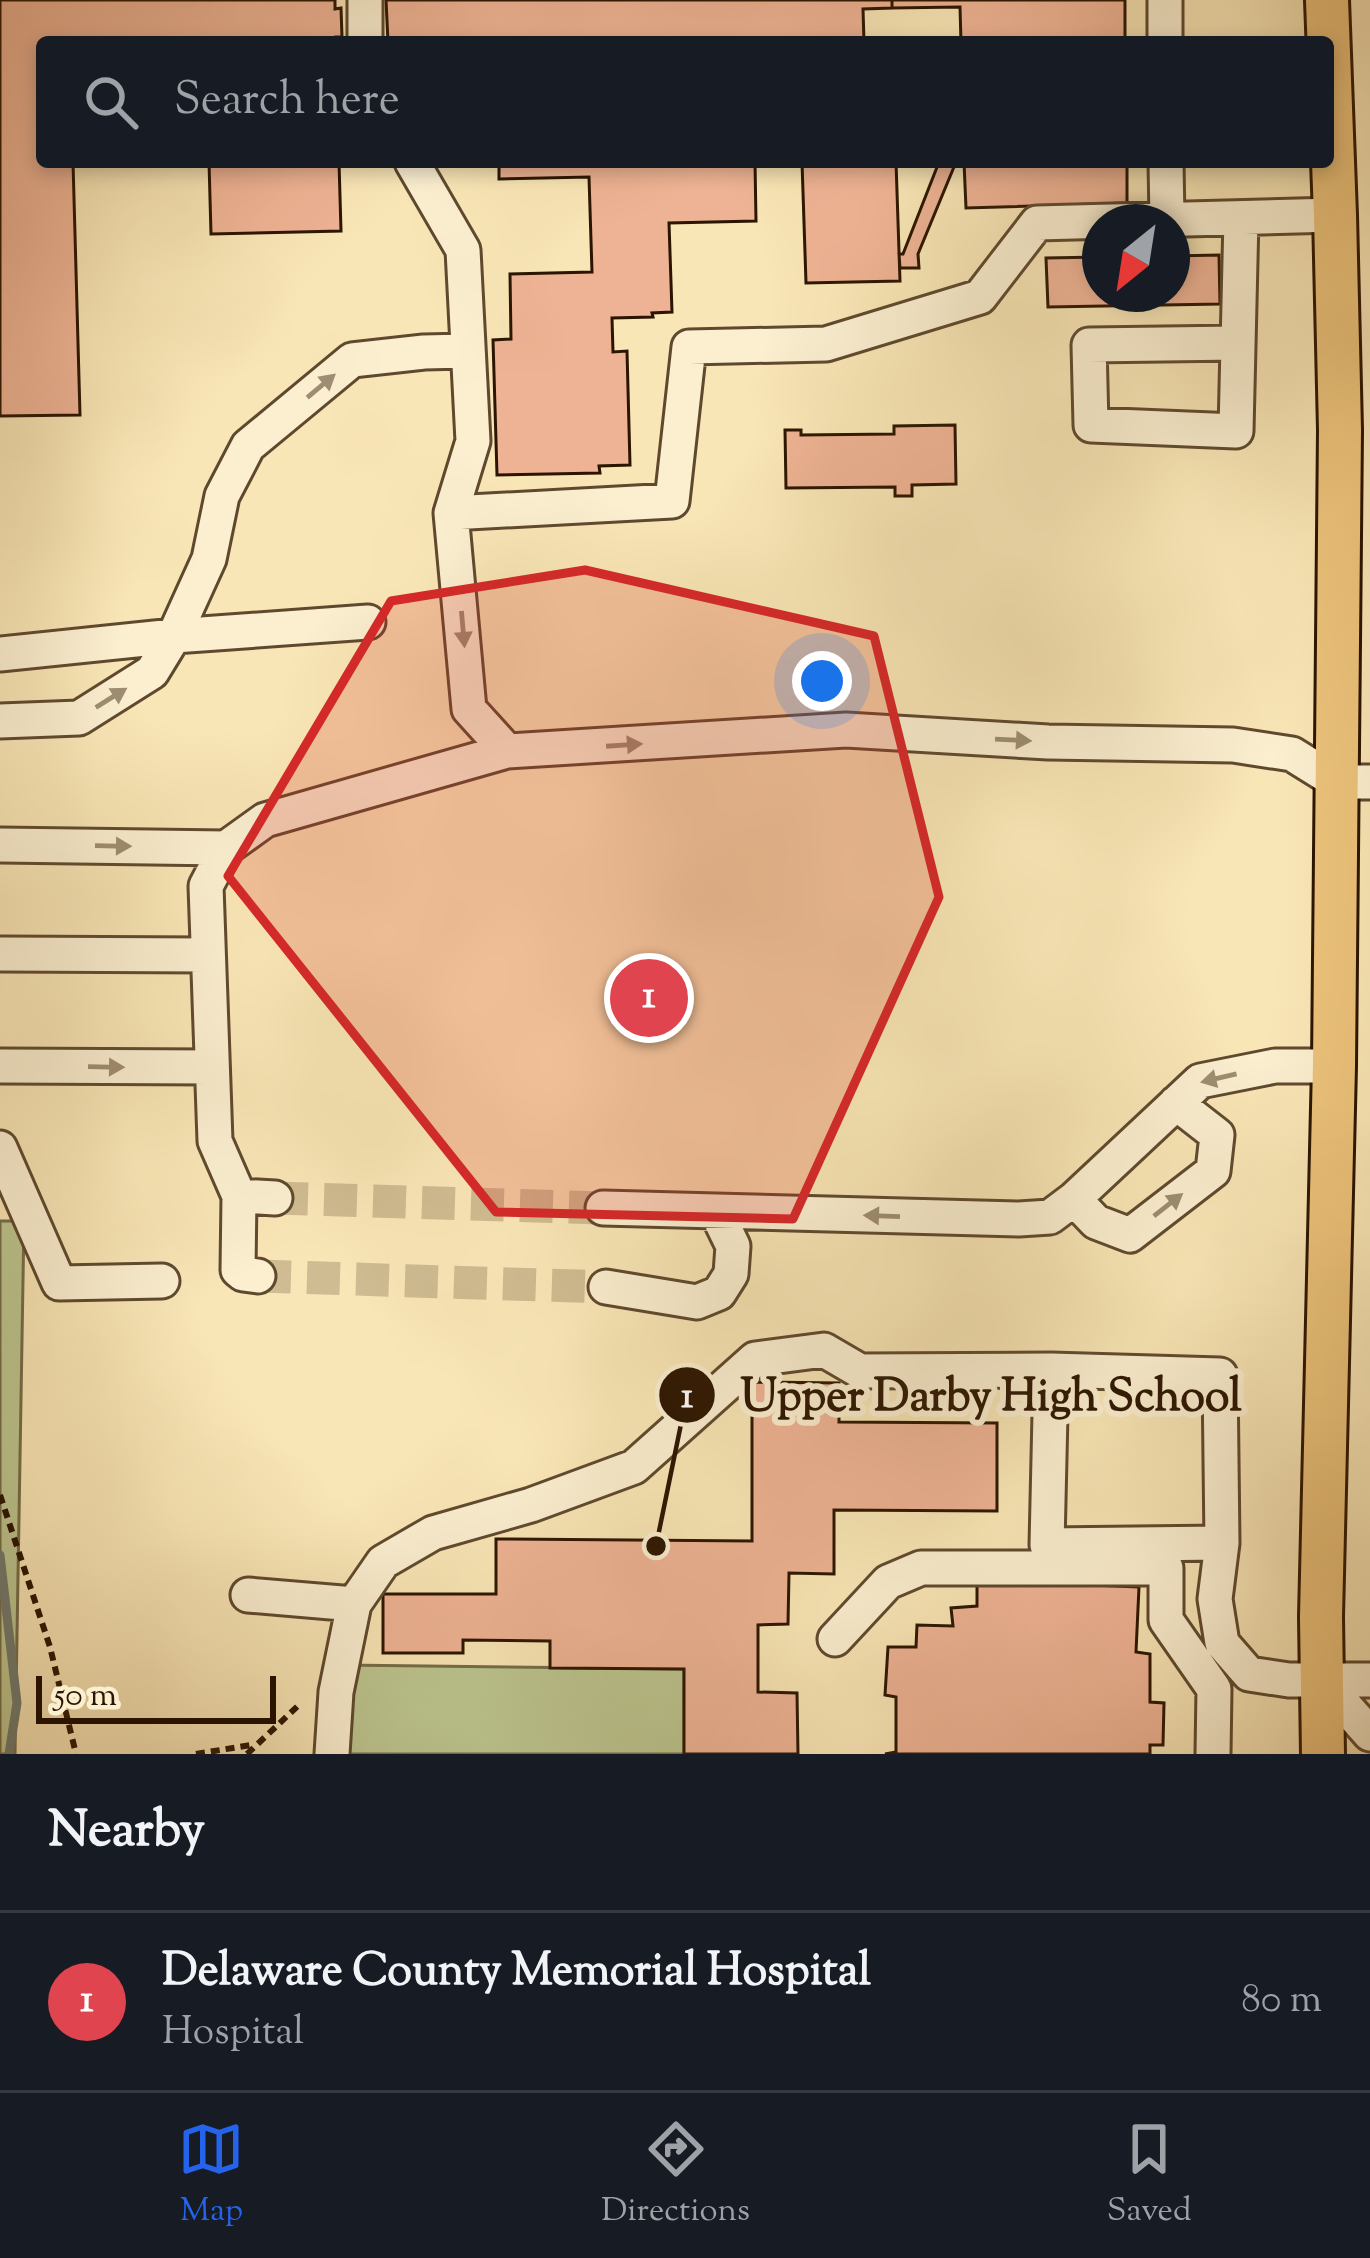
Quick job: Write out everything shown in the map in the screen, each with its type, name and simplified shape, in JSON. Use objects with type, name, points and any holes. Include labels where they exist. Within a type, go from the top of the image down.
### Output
[{"type":"main road","points":[[1327,0],[1329,36]]},
{"type":"main road","points":[[1323,1754],[1334,1066],[1354,782],[1334,167]]},
{"type":"street","points":[[365,0],[365,36]]},
{"type":"street","points":[[1165,0],[1165,36]]},
{"type":"street","points":[[415,168],[463,250],[472,441],[452,513],[469,709],[507,751]]},
{"type":"street","points":[[1166,168],[1167,204]]},
{"type":"street","points":[[1190,219],[1336,215]]},
{"type":"street","points":[[1238,343],[1089,345],[1091,425],[1236,430],[1238,343],[1240,218]]},
{"type":"street","points":[[452,513],[672,501],[689,347],[826,344],[980,297],[1037,224],[1082,223]]},
{"type":"street","points":[[0,721],[80,718],[152,672],[209,559],[222,496],[248,446],[352,360],[466,351]]},
{"type":"street","points":[[0,654],[368,622]]},
{"type":"street","points":[[258,1276],[238,1270],[238,1196],[215,1141],[206,886],[226,848],[265,820],[507,751],[846,730],[1048,742],[1233,745],[1292,754],[1354,782]]},
{"type":"street","points":[[0,845],[226,848]]},
{"type":"street","points":[[0,954],[208,955]]},
{"type":"street","points":[[0,1066],[212,1067]]},
{"type":"street","points":[[603,1208],[1050,1217],[1201,1081],[1275,1066],[1334,1066]]},
{"type":"street","points":[[1074,1199],[1096,1222],[1130,1235],[1213,1171],[1216,1135],[1176,1103]]},
{"type":"street","points":[[0,1148],[59,1283],[162,1281]]},
{"type":"street","points":[[238,1196],[274,1198]]},
{"type":"street","points":[[606,1287],[697,1302],[719,1293],[730,1274],[733,1246],[716,1211]]},
{"type":"street","points":[[332,1754],[336,1692],[354,1604],[383,1562],[433,1533],[531,1505],[634,1466],[755,1359],[824,1350],[860,1371],[1220,1375],[1222,1544],[1215,1599],[1222,1643],[1249,1674],[1289,1680],[1370,1680]]},
{"type":"street","points":[[1052,1370],[1047,1545],[1222,1544]]},
{"type":"street","points":[[835,1639],[888,1582],[920,1568],[1166,1568],[1166,1620],[1214,1690],[1213,1754]]},
{"type":"street","points":[[248,1595],[354,1604]]},
{"type":"street","points":[[1323,1681],[1370,1734]]},
{"type":"path","points":[[0,1495],[50,1647],[76,1754]]},
{"type":"path","points":[[247,1754],[342,1665]]},
{"type":"path","points":[[196,1754],[255,1744]]},
{"type":"highlighted area","points":[[585,570],[874,636],[939,897],[793,1219],[496,1212],[228,876],[391,601]]},
{"type":"green space","points":[[0,1221],[24,1221],[15,1754],[0,1754]]},
{"type":"green space","points":[[342,1665],[684,1669],[684,1754],[346,1754]]},
{"type":"building","points":[[0,0],[335,0],[335,9],[341,8],[342,36],[36,36],[36,168],[73,168],[80,415],[0,416]]},
{"type":"building","points":[[386,0],[892,0],[892,8],[863,9],[864,36],[388,36]]},
{"type":"building","points":[[892,0],[1125,0],[1125,36],[961,36],[960,7],[892,8]]},
{"type":"building","points":[[209,168],[339,168],[341,231],[211,234]]},
{"type":"building","points":[[499,168],[755,168],[756,221],[669,223],[672,312],[612,318],[613,352],[627,351],[630,465],[599,466],[600,473],[497,475],[493,340],[511,339],[510,274],[592,272],[589,177],[499,179]]},
{"type":"building","points":[[802,168],[896,168],[900,281],[806,283]]},
{"type":"building","points":[[937,168],[954,168],[918,254],[919,268],[900,268],[899,254],[903,254]]},
{"type":"building","points":[[964,168],[1127,168],[1127,203],[966,208]]},
{"type":"building","points":[[1219,255],[1220,304],[1190,305],[1190,256]]},
{"type":"building","points":[[1082,257],[1082,306],[1048,307],[1046,258]]},
{"type":"building","points":[[955,425],[956,484],[912,485],[912,496],[895,496],[895,487],[786,488],[785,430],[801,430],[801,435],[894,434],[894,426]]},
{"type":"building","points":[[752,1382],[839,1383],[839,1422],[997,1423],[997,1511],[834,1510],[834,1574],[789,1573],[788,1624],[758,1625],[758,1692],[797,1693],[798,1754],[684,1754],[684,1669],[550,1668],[550,1641],[463,1640],[463,1653],[383,1653],[383,1594],[496,1594],[496,1539],[752,1541]]},
{"type":"building","points":[[977,1580],[1139,1587],[1136,1652],[1150,1654],[1150,1702],[1164,1703],[1163,1745],[1150,1745],[1150,1754],[885,1754],[896,1752],[896,1697],[885,1695],[888,1647],[916,1647],[917,1625],[953,1626],[951,1608],[977,1606]]},
{"type":"waterway","points":[[0,1555],[17,1703],[9,1754]]},
{"type":"tunnel","points":[[275,1198],[603,1208]]},
{"type":"tunnel","points":[[258,1276],[606,1287]]},
{"type":"place","name":"Delaware County Memorial Hospital","points":[[649,998]]},
{"type":"place","name":"Upper Darby High School","points":[[656,1546]]}]
